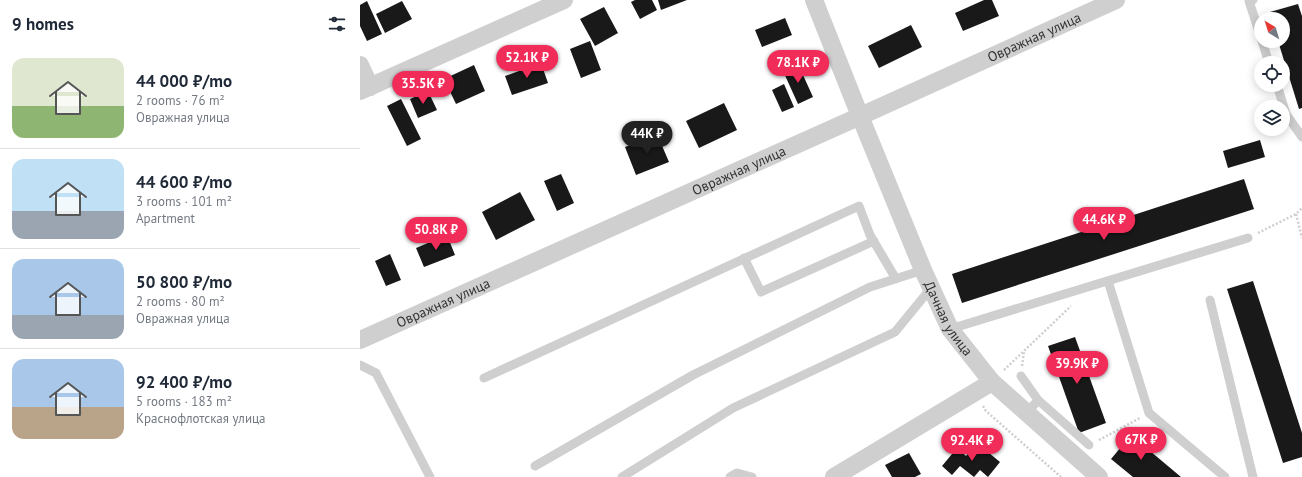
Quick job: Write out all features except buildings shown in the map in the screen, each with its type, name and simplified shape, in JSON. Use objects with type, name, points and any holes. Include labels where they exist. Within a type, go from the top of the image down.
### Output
[{"type":"street","points":[[360,65],[365,89],[564,0]]},
{"type":"street","name":"Дачная улица","points":[[814,0],[922,270],[950,329],[992,382],[1032,407],[1098,477]]},
{"type":"street","name":"Овражная улица","points":[[360,340],[1116,0]]},
{"type":"street","points":[[834,477],[992,382]]},
{"type":"lane","points":[[1250,0],[1254,14]]},
{"type":"lane","points":[[1278,92],[1286,114],[1302,137]]},
{"type":"lane","points":[[484,378],[859,206],[870,235],[896,279]]},
{"type":"lane","points":[[950,329],[1248,238]]},
{"type":"lane","points":[[744,258],[761,292],[874,241]]},
{"type":"lane","points":[[535,466],[693,375],[870,287],[922,270]]},
{"type":"lane","points":[[1108,281],[1149,413],[1225,477]]},
{"type":"lane","points":[[622,477],[733,408],[895,332],[931,288]]},
{"type":"lane","points":[[1210,300],[1253,477]]},
{"type":"lane","points":[[360,365],[376,373],[430,477]]},
{"type":"lane","points":[[1021,376],[1032,407],[1089,445]]},
{"type":"lane","points":[[730,477],[737,473],[752,477]]},
{"type":"path","points":[[1248,238],[1296,214],[1302,208]]},
{"type":"path","points":[[1296,214],[1302,238]]},
{"type":"path","points":[[992,382],[1091,286]]},
{"type":"path","points":[[986,410],[1060,477]]},
{"type":"path","points":[[1089,445],[1149,413]]}]
